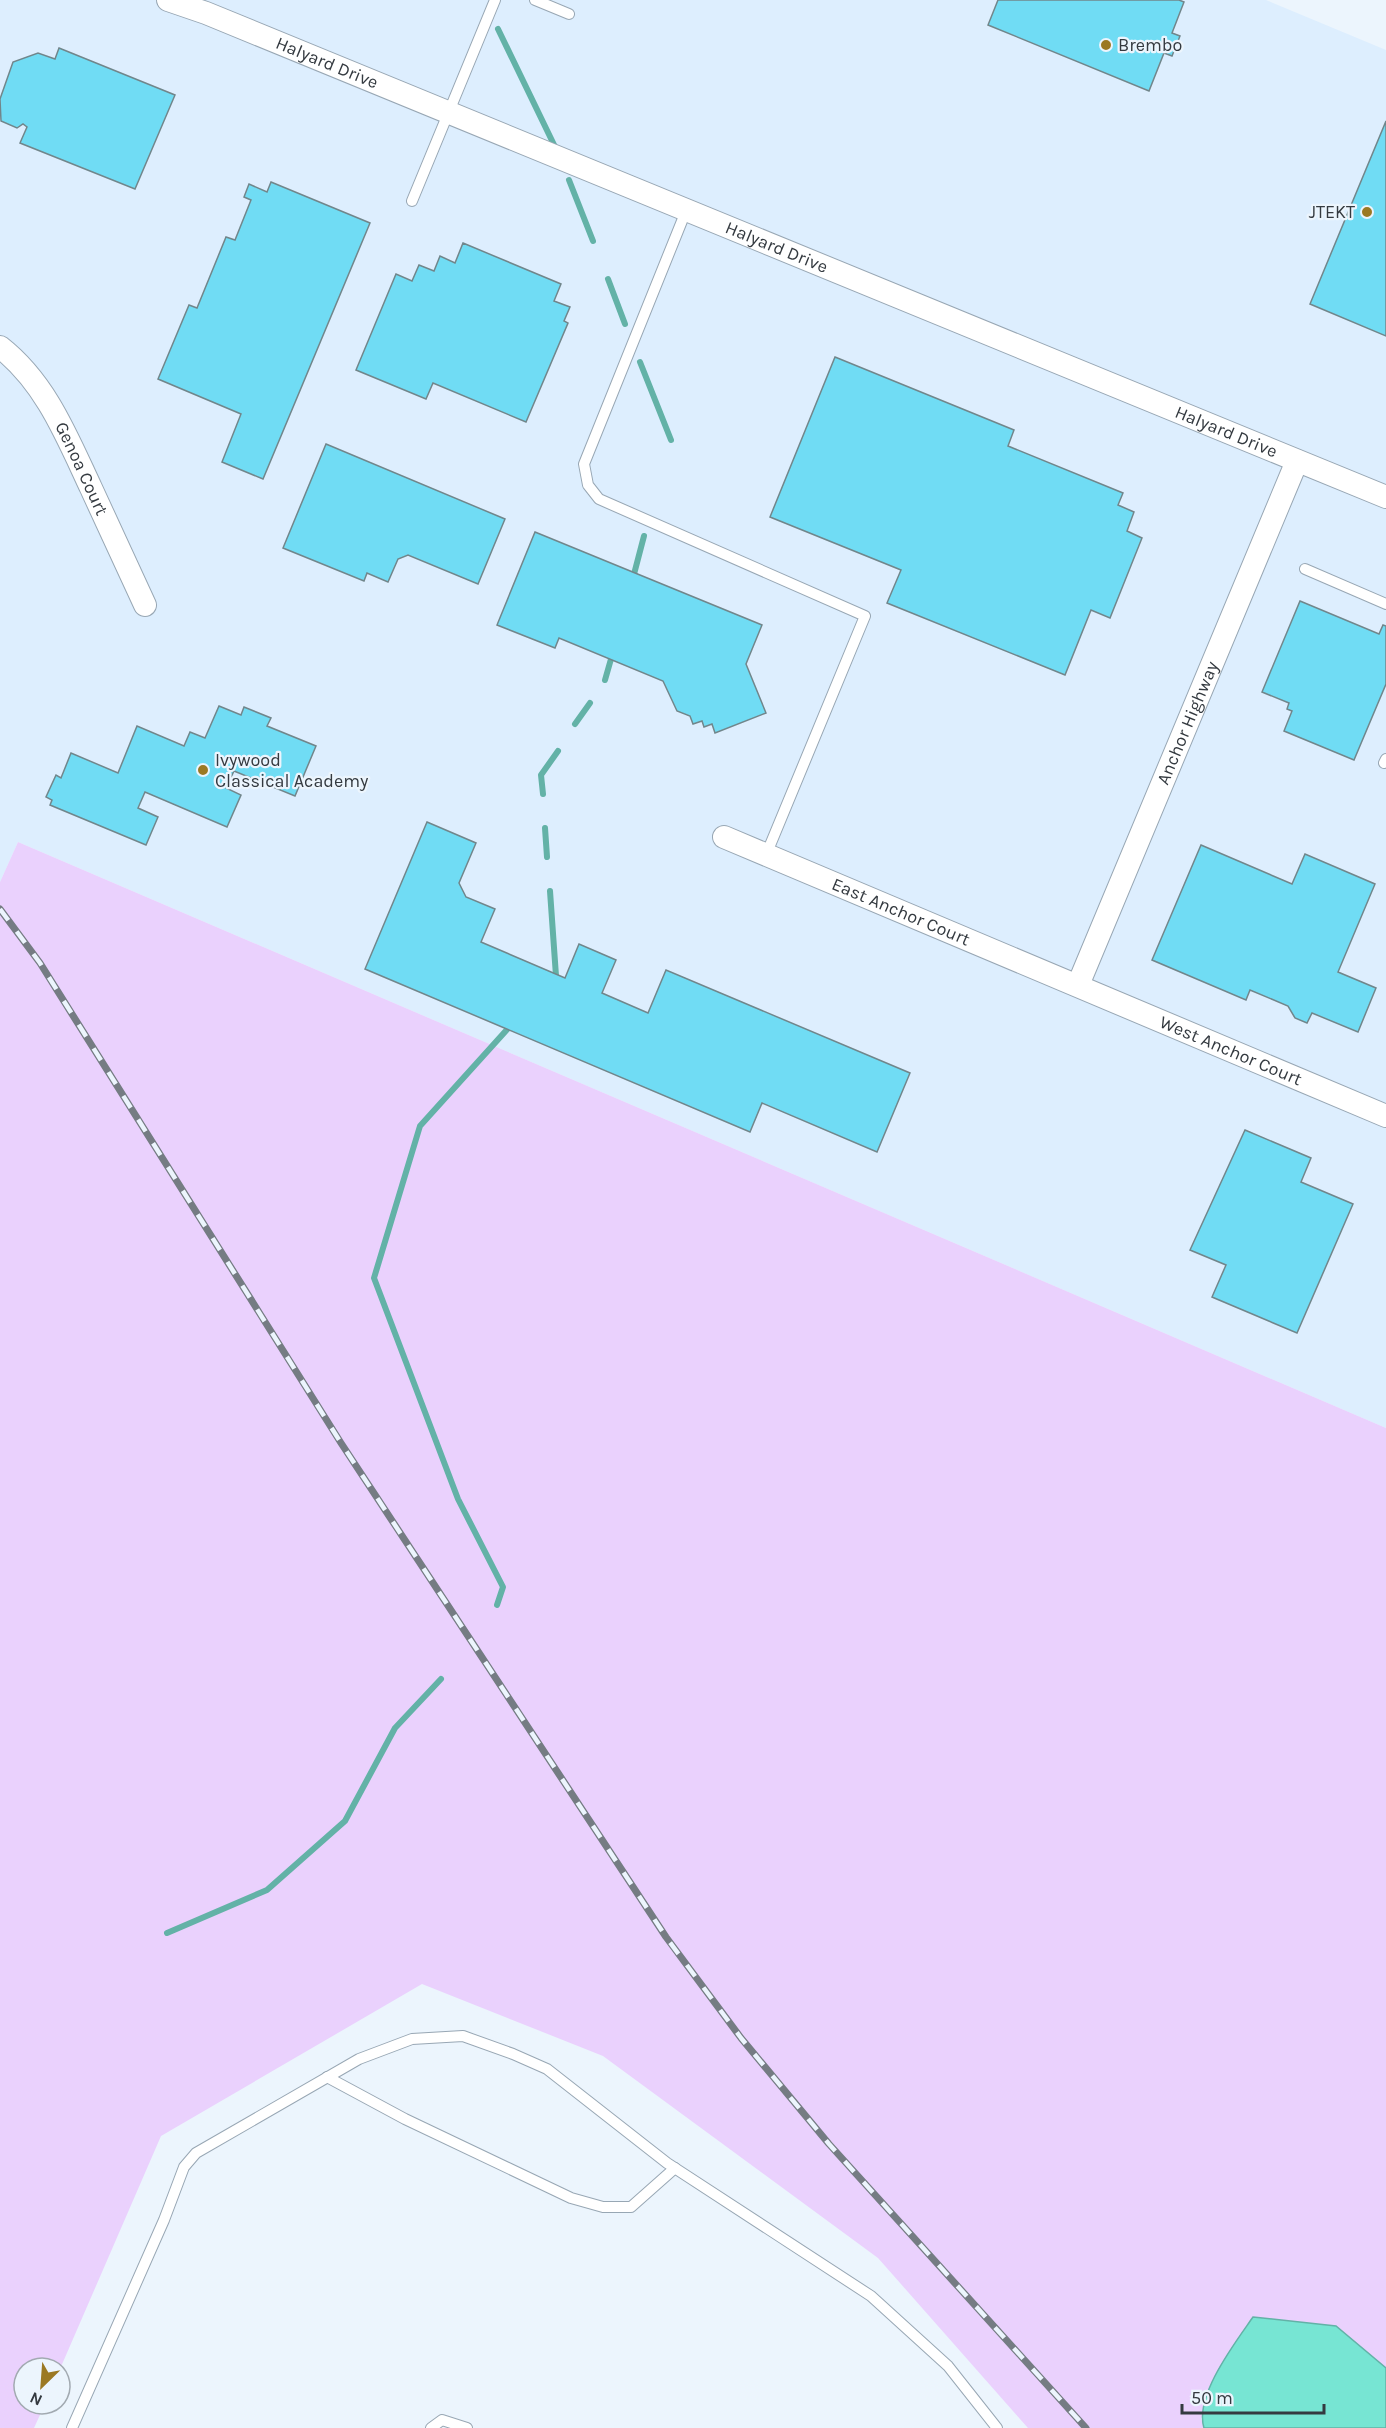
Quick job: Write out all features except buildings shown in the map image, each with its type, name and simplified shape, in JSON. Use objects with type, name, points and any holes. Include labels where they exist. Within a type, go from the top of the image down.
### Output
[{"type":"street","name":"Halyard Drive","points":[[168,0],[1386,497]]},
{"type":"street","name":"Genoa Court","points":[[0,347],[28,375],[46,398],[63,429],[145,605]]},
{"type":"street","name":"Anchor Highway","points":[[1078,985],[1297,461]]},
{"type":"street","name":"East Anchor Court","points":[[724,837],[1078,985]]},
{"type":"street","name":"West Anchor Court","points":[[1078,985],[1386,1116]]},
{"type":"lane","points":[[412,201],[495,0]]},
{"type":"lane","points":[[535,0],[569,14]]},
{"type":"lane","points":[[686,211],[584,464],[588,485],[599,499],[865,616],[766,855]]},
{"type":"lane","points":[[1305,569],[1386,604]]},
{"type":"lane","points":[[72,2428],[164,2220],[184,2167],[196,2153],[359,2059],[412,2039],[463,2036],[547,2069],[675,2168],[871,2296],[948,2366],[997,2428]]},
{"type":"lane","points":[[327,2077],[405,2119],[581,2201],[603,2206],[631,2207],[675,2168]]},
{"type":"lane","points":[[431,2428],[442,2420],[467,2428]]},
{"type":"shaded area","points":[[0,0],[1266,0],[1386,50],[1386,1428],[18,842],[0,882]]},
{"type":"shaded area","points":[[18,842],[1386,1428],[1386,2368],[1336,2326],[1201,2418],[1204,2428],[1028,2428],[878,2258],[603,2056],[422,1984],[161,2136],[66,2356],[12,2356],[12,2416],[40,2416],[34,2428],[0,2428],[0,882]]},
{"type":"shaded area","points":[[1253,2317],[1336,2326],[1386,2368],[1386,2428],[1204,2428],[1202,2415],[1210,2386],[1227,2355]]},
{"type":"waterway","points":[[498,29],[557,151]]},
{"type":"waterway","points":[[569,180],[593,241]]},
{"type":"waterway","points":[[608,279],[625,324]]},
{"type":"waterway","points":[[640,362],[671,440]]},
{"type":"waterway","points":[[633,578],[644,536]]},
{"type":"waterway","points":[[605,680],[613,652]]},
{"type":"waterway","points":[[575,724],[590,703]]},
{"type":"waterway","points":[[543,794],[541,775],[558,751]]},
{"type":"waterway","points":[[545,828],[547,857]]},
{"type":"waterway","points":[[550,891],[556,976],[553,979]]},
{"type":"waterway","points":[[497,1605],[503,1587],[458,1499],[374,1278],[420,1126],[512,1024]]},
{"type":"waterway","points":[[167,1933],[267,1890],[345,1821],[395,1728],[441,1679]]},
{"type":"railway","points":[[0,909],[40,963],[341,1443],[666,1937],[741,2038],[829,2144],[1086,2428]]},
{"type":"place","name":"Brembo","points":[[1106,45]]},
{"type":"place","name":"JTEKT","points":[[1367,212]]},
{"type":"place","name":"Ivywood Classical Academy","points":[[203,770]]}]
